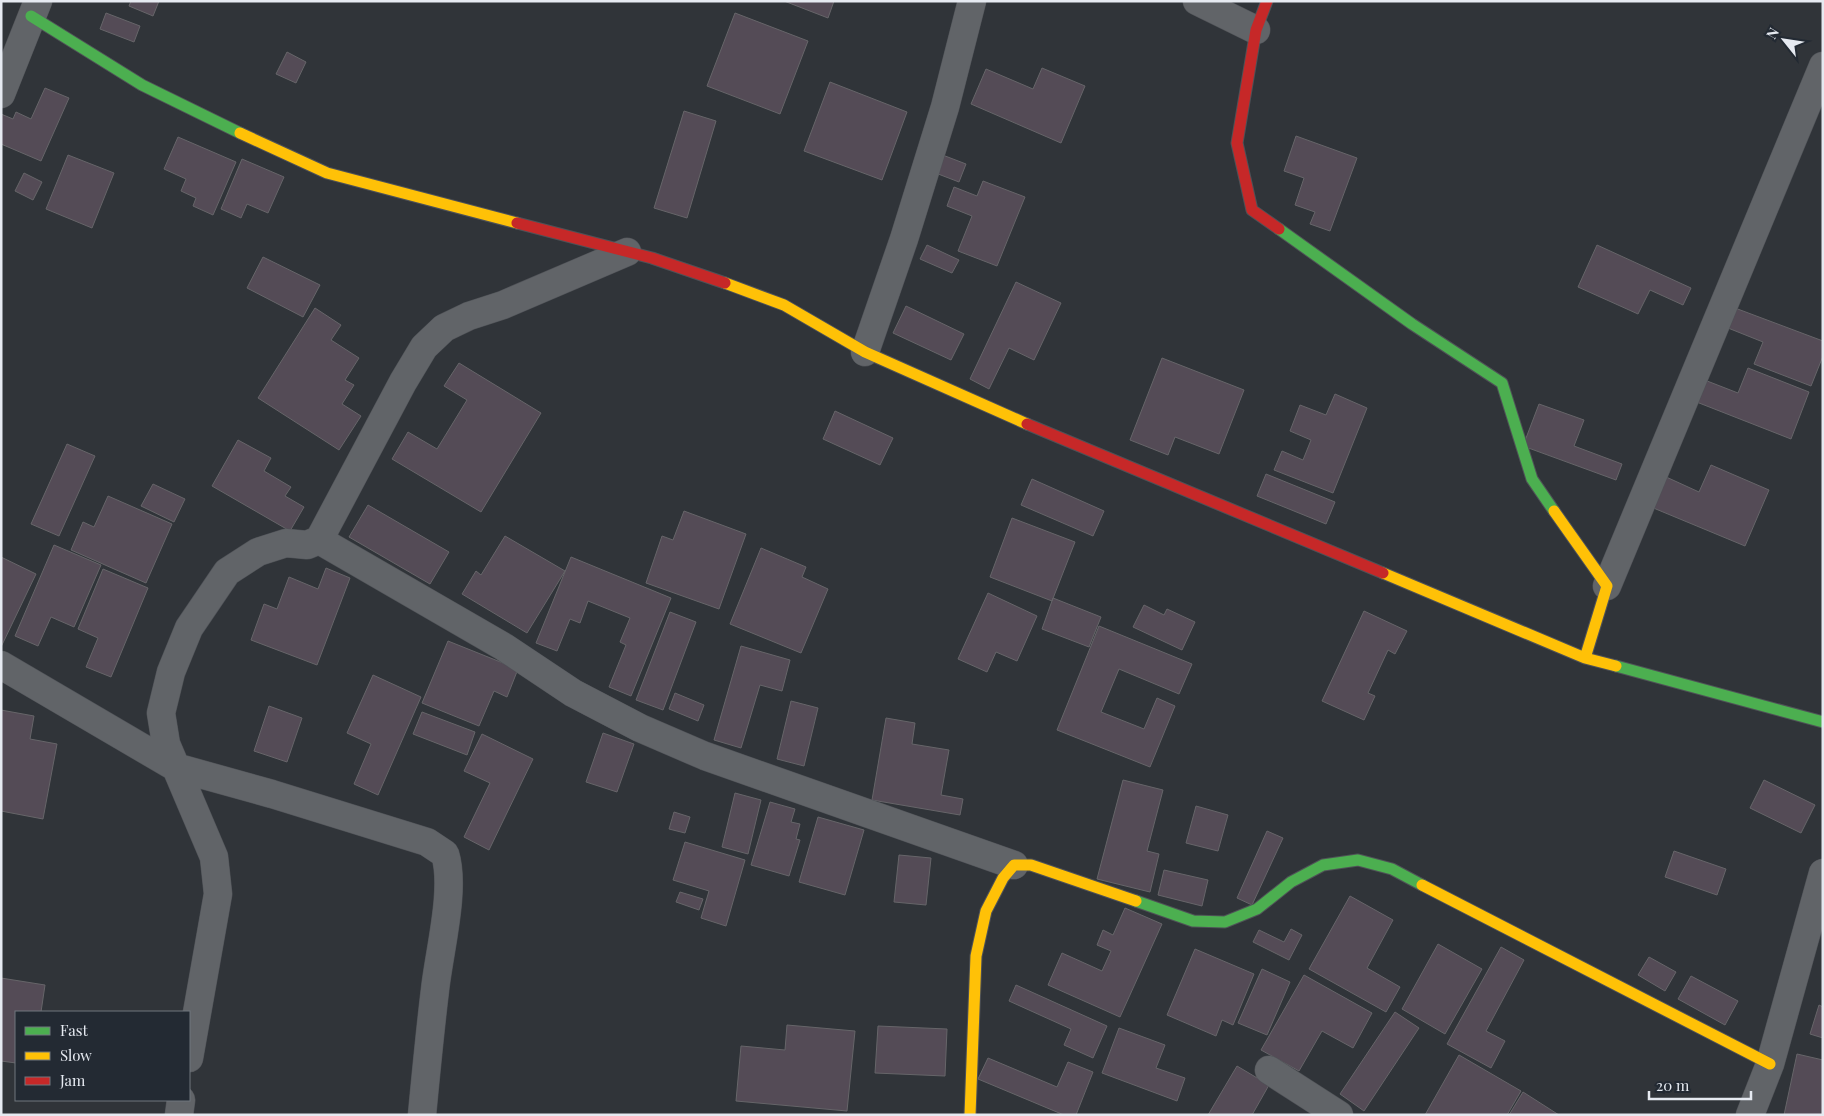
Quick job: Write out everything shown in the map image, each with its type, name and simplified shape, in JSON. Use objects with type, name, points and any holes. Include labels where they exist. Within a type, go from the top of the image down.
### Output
[{"type":"street","points":[[866,352],[904,239],[942,116],[972,1]]},
{"type":"street","points":[[1197,1],[1256,30]]},
{"type":"street","points":[[1267,1],[1256,30],[1237,143],[1252,210],[1412,324],[1502,383],[1532,479],[1607,586]]},
{"type":"street","points":[[1,94],[34,9],[142,85],[268,147],[327,173],[652,258],[742,289],[784,305],[866,352],[977,403],[1585,658],[1823,722]]},
{"type":"street","points":[[1585,658],[1607,586],[1823,66]]},
{"type":"street","points":[[190,1052],[218,894],[214,857],[166,744],[161,713],[171,672],[189,628],[227,572],[258,552],[286,543],[307,545],[319,540],[403,382],[424,347],[444,328],[627,252]]},
{"type":"street","points":[[319,540],[504,647],[573,693],[640,728],[705,756],[1014,865],[1031,865],[1193,921],[1225,922],[1257,909],[1291,882],[1323,865],[1358,860],[1392,869],[1770,1064]]},
{"type":"street","points":[[1,665],[175,767],[272,794],[426,842],[445,854],[449,874],[447,906],[435,989],[422,1115]]},
{"type":"street","points":[[970,1115],[976,956],[986,911],[1003,878],[1014,865]]},
{"type":"street","points":[[1750,1115],[1770,1064],[1823,873]]},
{"type":"street","points":[[1269,1070],[1339,1115]]},
{"type":"street","points":[[179,1115],[182,1101]]},
{"type":"building","points":[[131,1],[159,1],[153,16],[129,6]]},
{"type":"building","points":[[784,1],[834,1],[828,18]]},
{"type":"building","points":[[106,13],[140,26],[134,42],[100,29]]},
{"type":"building","points":[[735,13],[808,41],[780,114],[707,86]]},
{"type":"building","points":[[287,52],[306,62],[296,83],[276,74]]},
{"type":"building","points":[[1042,68],[1085,86],[1061,143],[971,104],[986,69],[1033,89]]},
{"type":"building","points":[[830,82],[907,112],[882,180],[804,151]]},
{"type":"building","points":[[45,88],[69,98],[41,161],[1,144],[1,114],[13,119],[16,112],[31,119]]},
{"type":"building","points":[[684,111],[716,121],[687,218],[654,208]]},
{"type":"building","points":[[1296,136],[1357,158],[1330,231],[1310,224],[1315,212],[1295,205],[1304,178],[1284,171]]},
{"type":"building","points":[[178,137],[236,162],[213,215],[193,206],[196,198],[181,191],[186,179],[164,169]]},
{"type":"building","points":[[940,154],[966,164],[959,182],[933,172]]},
{"type":"building","points":[[68,155],[114,173],[92,228],[46,209]]},
{"type":"building","points":[[242,159],[284,177],[268,213],[247,204],[241,218],[221,209]]},
{"type":"building","points":[[24,173],[42,182],[33,200],[15,191]]},
{"type":"building","points":[[983,181],[1025,197],[997,266],[958,251],[972,216],[947,206],[954,187],[977,196]]},
{"type":"building","points":[[927,245],[959,260],[952,273],[920,259]]},
{"type":"building","points":[[1597,245],[1691,288],[1683,305],[1650,290],[1638,314],[1578,287]]},
{"type":"building","points":[[263,257],[320,285],[303,317],[247,288]]},
{"type":"building","points":[[1016,282],[1061,303],[1034,360],[1009,348],[989,389],[970,379]]},
{"type":"building","points":[[906,306],[964,334],[951,360],[893,333]]},
{"type":"building","points":[[315,308],[341,325],[331,340],[359,358],[345,380],[354,385],[342,404],[361,416],[339,450],[258,398]]},
{"type":"building","points":[[1735,308],[1823,341],[1823,356],[1811,386],[1754,364],[1763,342],[1728,328]]},
{"type":"building","points":[[1162,358],[1244,390],[1219,454],[1175,437],[1168,455],[1130,440]]},
{"type":"building","points":[[459,363],[541,413],[481,512],[392,459],[408,432],[437,449],[467,400],[444,386]]},
{"type":"building","points":[[1748,368],[1809,392],[1791,439],[1694,401],[1702,379],[1738,393]]},
{"type":"building","points":[[1335,394],[1367,408],[1333,493],[1274,470],[1282,451],[1303,460],[1311,440],[1290,431],[1300,405],[1326,415]]},
{"type":"building","points":[[1539,404],[1584,420],[1574,446],[1622,464],[1616,480],[1523,446]]},
{"type":"building","points":[[835,411],[893,438],[880,465],[823,439]]},
{"type":"building","points":[[238,440],[271,458],[264,471],[291,487],[285,496],[304,507],[290,531],[212,486]]},
{"type":"building","points":[[67,444],[95,456],[59,536],[31,524]]},
{"type":"building","points":[[1711,465],[1769,490],[1745,546],[1651,507],[1664,476],[1699,492]]},
{"type":"building","points":[[1266,474],[1335,502],[1326,524],[1257,496]]},
{"type":"building","points":[[1032,479],[1104,511],[1093,536],[1021,505]]},
{"type":"building","points":[[153,484],[185,499],[174,522],[141,506]]},
{"type":"building","points":[[108,496],[172,524],[146,583],[71,550],[83,522],[94,527]]},
{"type":"building","points":[[368,505],[449,552],[430,584],[349,537]]},
{"type":"building","points":[[684,511],[746,534],[719,609],[646,583],[662,536],[673,540]]},
{"type":"building","points":[[1012,518],[1075,542],[1052,601],[990,577]]},
{"type":"building","points":[[505,536],[565,571],[527,633],[462,594],[476,571],[481,575]]},
{"type":"building","points":[[54,545],[101,565],[74,627],[51,617],[38,646],[15,636]]},
{"type":"building","points":[[761,548],[806,567],[802,577],[828,589],[801,653],[730,624]]},
{"type":"building","points":[[1,557],[36,574],[1,647]]},
{"type":"building","points":[[571,557],[671,598],[631,696],[609,687],[626,645],[620,642],[630,618],[588,601],[580,623],[570,619],[557,651],[536,643]]},
{"type":"building","points":[[326,568],[350,578],[317,665],[251,640],[264,604],[277,609],[289,577],[318,589]]},
{"type":"building","points":[[103,569],[148,588],[111,677],[86,667],[98,638],[78,629]]},
{"type":"building","points":[[988,593],[1037,616],[1017,661],[996,652],[987,672],[958,659]]},
{"type":"building","points":[[1053,598],[1101,617],[1089,647],[1042,629]]},
{"type":"building","points":[[1144,605],[1164,615],[1167,609],[1195,622],[1182,650],[1133,627]]},
{"type":"building","points":[[1364,611],[1407,631],[1395,654],[1388,650],[1368,693],[1375,696],[1364,720],[1322,701]]},
{"type":"building","points":[[670,612],[696,622],[663,710],[636,700]]},
{"type":"building","points":[[1099,626],[1192,664],[1179,694],[1119,669],[1101,712],[1144,729],[1157,698],[1175,706],[1150,767],[1057,730]]},
{"type":"building","points":[[448,641],[518,669],[507,697],[494,691],[479,726],[422,703]]},
{"type":"building","points":[[741,646],[790,660],[782,691],[760,685],[741,748],[714,740]]},
{"type":"building","points":[[373,675],[421,697],[378,795],[354,784],[371,744],[347,733]]},
{"type":"building","points":[[675,693],[704,705],[698,721],[669,709]]},
{"type":"building","points":[[791,701],[818,708],[804,766],[777,759]]},
{"type":"building","points":[[269,706],[302,718],[287,762],[254,751]]},
{"type":"building","points":[[1,710],[34,716],[30,739],[57,744],[43,819],[1,811]]},
{"type":"building","points":[[422,712],[475,732],[467,755],[413,734]]},
{"type":"building","points":[[886,718],[915,723],[912,744],[949,750],[941,795],[963,799],[960,815],[872,800]]},
{"type":"building","points":[[603,733],[634,744],[617,792],[586,782]]},
{"type":"building","points":[[482,734],[533,759],[489,850],[464,837],[490,783],[464,771]]},
{"type":"building","points":[[1123,780],[1163,790],[1147,851],[1159,854],[1150,892],[1097,879]]},
{"type":"building","points":[[1764,780],[1815,805],[1801,833],[1750,808]]},
{"type":"building","points":[[735,793],[761,800],[748,854],[722,847]]},
{"type":"building","points":[[770,802],[795,809],[791,822],[800,824],[796,839],[800,840],[789,876],[751,865]]},
{"type":"building","points":[[1196,806],[1228,815],[1218,851],[1186,843]]},
{"type":"building","points":[[674,812],[690,817],[685,833],[669,829]]},
{"type":"building","points":[[818,817],[864,830],[845,895],[799,882]]},
{"type":"building","points":[[1267,831],[1283,838],[1252,905],[1237,898]]},
{"type":"building","points":[[685,842],[745,860],[726,926],[701,918],[709,891],[673,880]]},
{"type":"building","points":[[1674,851],[1726,869],[1717,895],[1665,877]]},
{"type":"building","points":[[899,855],[931,858],[926,905],[894,902]]},
{"type":"building","points":[[1164,870],[1208,880],[1202,906],[1158,895]]},
{"type":"building","points":[[680,892],[703,899],[699,910],[676,902]]},
{"type":"building","points":[[1350,896],[1393,920],[1367,968],[1400,987],[1386,1012],[1309,969]]},
{"type":"building","points":[[1125,908],[1162,924],[1120,1017],[1048,985],[1062,953],[1102,971],[1111,951],[1097,945],[1103,930],[1113,935]]},
{"type":"building","points":[[1291,929],[1302,935],[1289,960],[1253,942],[1259,930],[1284,942]]},
{"type":"building","points":[[1438,944],[1482,969],[1445,1034],[1402,1009]]},
{"type":"building","points":[[1501,947],[1524,960],[1486,1031],[1505,1041],[1491,1068],[1447,1044]]},
{"type":"building","points":[[1195,949],[1254,974],[1233,1025],[1222,1020],[1216,1036],[1167,1015]]},
{"type":"building","points":[[1649,957],[1676,972],[1665,991],[1638,975]]},
{"type":"building","points":[[1262,969],[1290,982],[1267,1035],[1238,1023]]},
{"type":"building","points":[[1304,975],[1372,1013],[1353,1048],[1322,1031],[1299,1071],[1261,1050]]},
{"type":"building","points":[[1691,976],[1738,1001],[1725,1025],[1678,999]]},
{"type":"building","points":[[1,978],[45,985],[41,1011],[15,1011],[15,1063],[1,1061]]},
{"type":"building","points":[[1016,985],[1107,1026],[1093,1058],[1064,1045],[1071,1029],[1009,1001]]},
{"type":"building","points":[[1819,1005],[1823,1007],[1823,1038],[1810,1034]]},
{"type":"building","points":[[1395,1012],[1419,1028],[1364,1111],[1340,1094]]},
{"type":"building","points":[[787,1025],[855,1031],[847,1111],[736,1101],[741,1046],[785,1050]]},
{"type":"building","points":[[878,1026],[947,1029],[945,1076],[875,1073]]},
{"type":"building","points":[[1119,1028],[1165,1045],[1156,1068],[1185,1078],[1177,1101],[1102,1073]]},
{"type":"building","points":[[1797,1054],[1823,1060],[1823,1115],[1784,1115]]},
{"type":"building","points":[[1459,1055],[1521,1091],[1507,1115],[1425,1115]]},
{"type":"building","points":[[988,1058],[1057,1087],[1068,1062],[1093,1072],[1076,1115],[1064,1115],[978,1079]]},
{"type":"building","points":[[1237,1066],[1269,1085],[1252,1115],[1208,1115]]},
{"type":"building","points":[[1523,1092],[1559,1115],[1509,1115]]},
{"type":"traffic: fast","points":[[31,16],[142,85],[240,133]]},
{"type":"traffic: fast","points":[[1279,229],[1412,324],[1502,383],[1532,479],[1554,511]]},
{"type":"traffic: fast","points":[[1616,666],[1823,722]]},
{"type":"traffic: fast","points":[[1136,901],[1193,921],[1225,922],[1257,909],[1291,882],[1323,865],[1358,860],[1392,869],[1422,885]]},
{"type":"traffic: slow","points":[[240,133],[327,173],[517,223]]},
{"type":"traffic: slow","points":[[725,283],[784,305],[865,352],[1027,424]]},
{"type":"traffic: slow","points":[[1554,511],[1607,586],[1585,658],[1616,666]]},
{"type":"traffic: slow","points":[[1383,573],[1585,658]]},
{"type":"traffic: slow","points":[[970,1115],[976,956],[986,911],[1003,878],[1014,865],[1031,865],[1136,901]]},
{"type":"traffic: slow","points":[[1422,885],[1770,1064]]},
{"type":"traffic: jam","points":[[1267,1],[1256,30],[1237,143],[1252,210],[1279,229]]},
{"type":"traffic: jam","points":[[517,223],[652,258],[725,283]]},
{"type":"traffic: jam","points":[[1027,424],[1383,573]]}]
